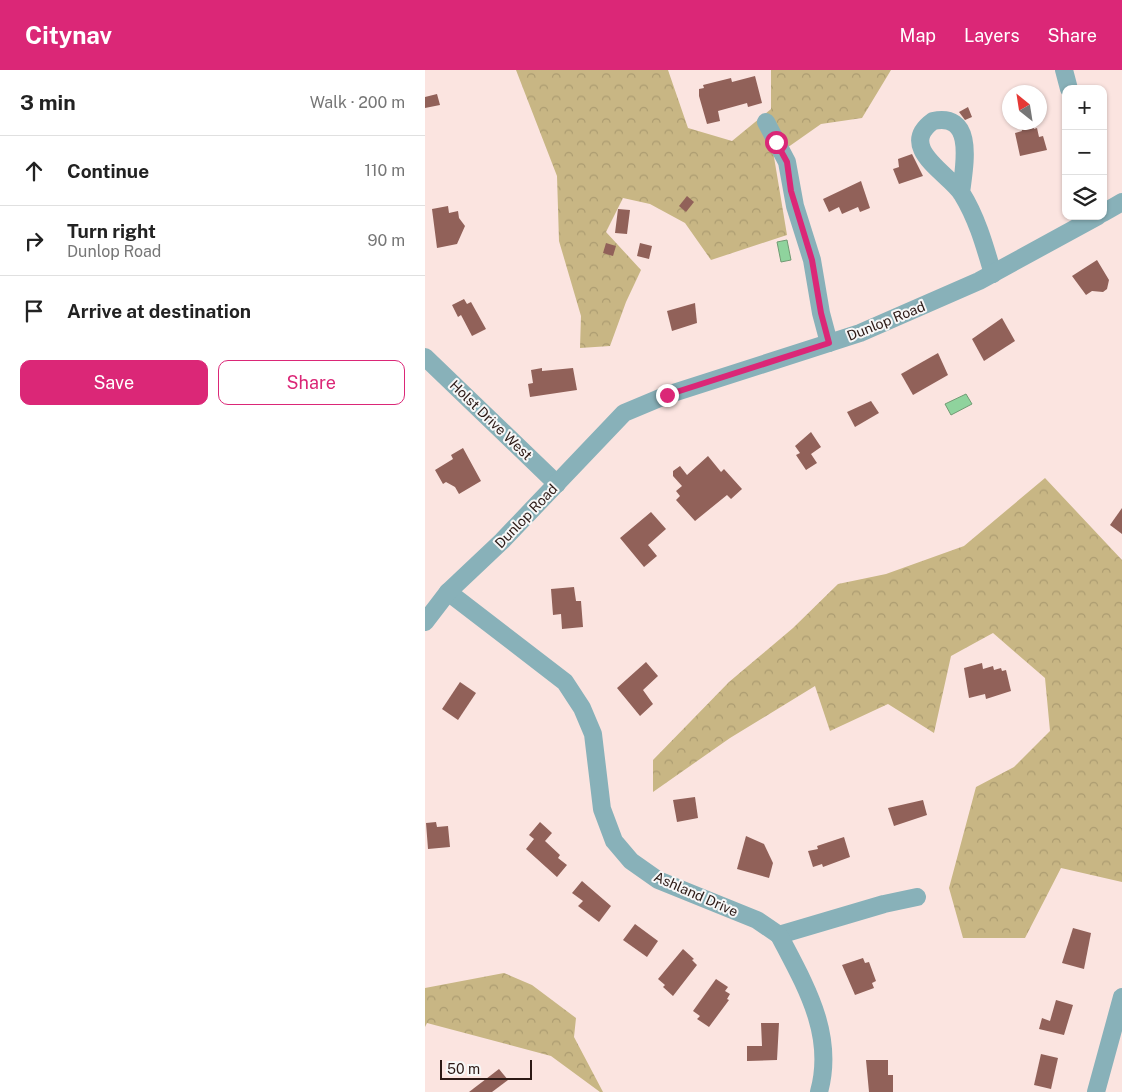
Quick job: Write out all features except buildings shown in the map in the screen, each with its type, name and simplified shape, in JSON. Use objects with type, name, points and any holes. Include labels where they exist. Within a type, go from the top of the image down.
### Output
[{"type":"street","points":[[1064,70],[1068,85]]},
{"type":"street","points":[[766,122],[787,162],[791,191],[812,260],[821,313],[829,343]]},
{"type":"street","points":[[961,192],[983,240],[993,274]]},
{"type":"street","points":[[1107,211],[1122,202]]},
{"type":"street","name":"Dunlop Road","points":[[425,622],[448,592],[557,484],[624,413],[667,395],[860,333],[993,274],[1091,220]]},
{"type":"street","name":"Holst Drive West","points":[[425,357],[557,484]]},
{"type":"street","name":"Ashland Drive","points":[[448,592],[565,682],[582,708],[593,734],[602,809],[614,841],[631,861],[658,880],[757,920],[779,935]]},
{"type":"street","points":[[819,1092],[824,1075],[824,1043],[807,991],[779,935],[917,896]]},
{"type":"street","points":[[1096,1092],[1122,997]]},
{"type":"green space","points":[[516,70],[668,70],[688,128],[732,141],[771,109],[771,70],[891,70],[862,118],[821,124],[774,157],[787,235],[711,260],[685,223],[650,204],[623,198],[606,232],[641,270],[626,302],[610,346],[580,348],[581,316],[559,241],[557,176]]},
{"type":"green space","points":[[1045,478],[1122,560],[1122,882],[1061,868],[1025,938],[963,938],[949,888],[976,787],[1014,767],[1050,731],[1045,678],[993,633],[951,656],[934,733],[888,704],[830,731],[815,686],[730,738],[653,792],[653,760],[729,682],[793,628],[838,584],[886,574],[964,546]]},
{"type":"green space","points":[[504,973],[532,985],[576,1018],[574,1037],[603,1092],[600,1092],[551,1056],[427,1023],[425,1027],[425,988]]},
{"type":"shaded area","points":[[787,240],[791,260],[781,262],[777,242]]},
{"type":"shaded area","points":[[966,394],[972,404],[951,415],[945,404]]},
{"type":"route","points":[[667,395],[829,343],[821,313],[812,260],[791,191],[787,162],[776,142]]}]
